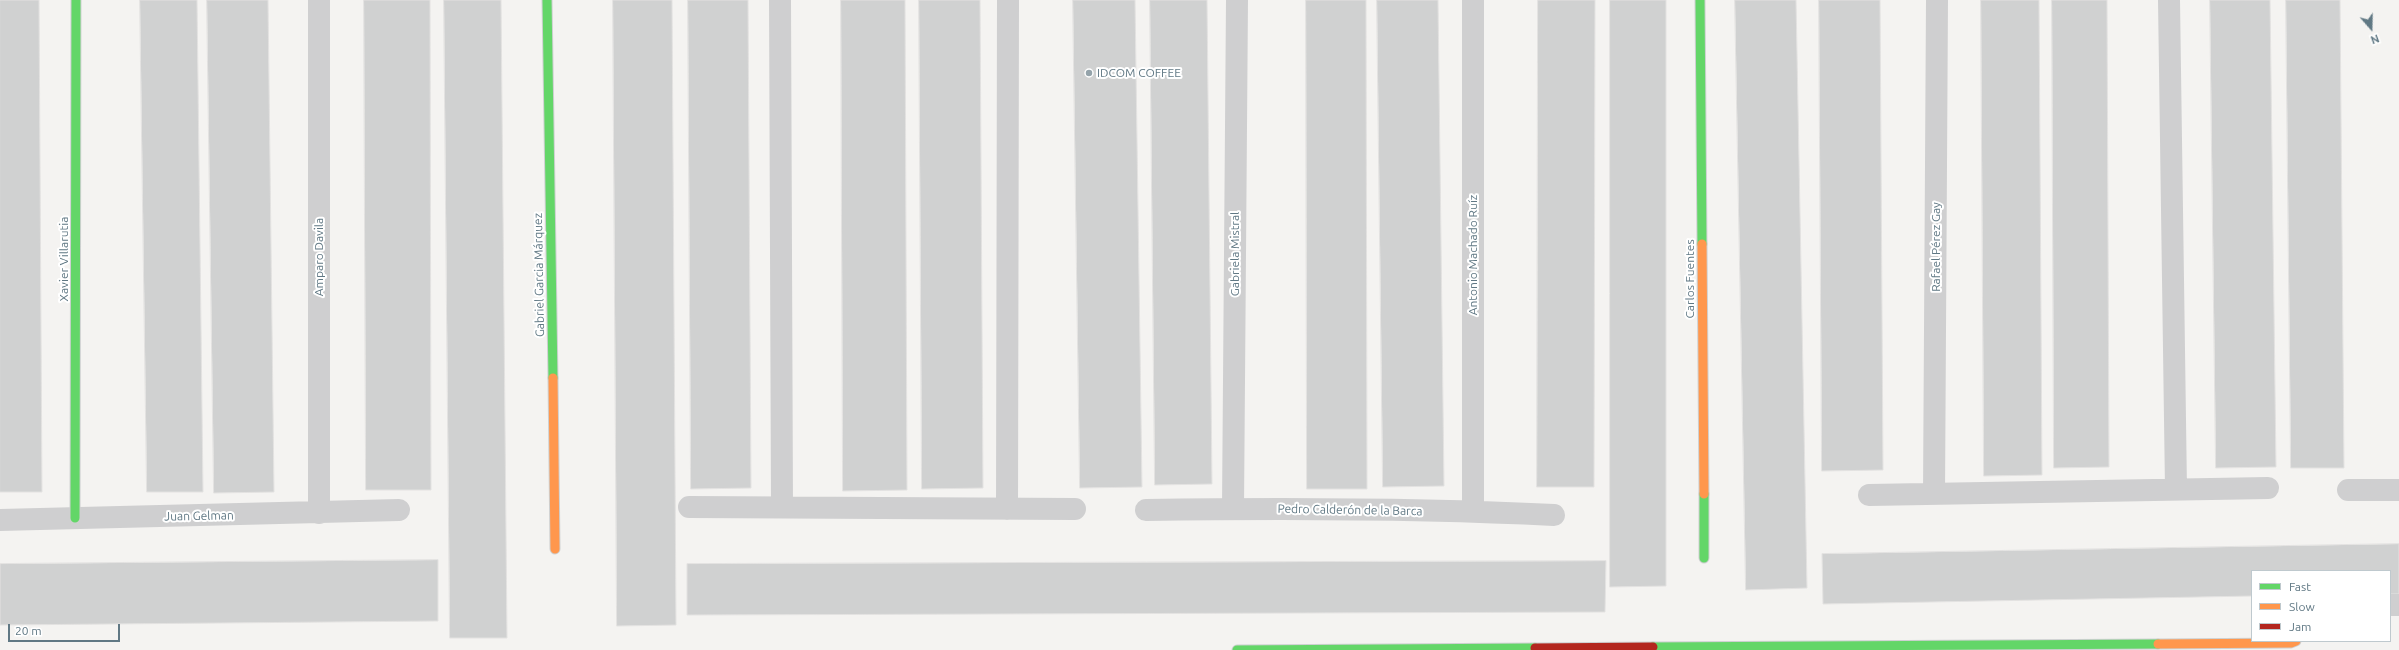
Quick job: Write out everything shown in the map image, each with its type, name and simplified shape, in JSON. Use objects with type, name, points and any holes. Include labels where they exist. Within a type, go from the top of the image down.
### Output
[{"type":"street","name":"Xavier Villarutia","points":[[76,0],[76,518]]},
{"type":"street","name":"Amparo Davila","points":[[318,0],[319,513]]},
{"type":"street","name":"Gabriel Garcia Márquez","points":[[547,0],[555,549]]},
{"type":"street","points":[[780,0],[782,506]]},
{"type":"street","points":[[1007,509],[1008,0]]},
{"type":"street","name":"Gabriela Mistral","points":[[1233,508],[1237,0]]},
{"type":"street","name":"Antonio Machado Ruíz","points":[[1473,0],[1474,511]]},
{"type":"street","name":"Carlos Fuentes","points":[[1700,0],[1704,558]]},
{"type":"street","name":"Rafael Pérez Gay","points":[[1934,494],[1937,0]]},
{"type":"street","points":[[2169,0],[2176,489]]},
{"type":"street","points":[[1869,495],[2268,488]]},
{"type":"street","points":[[2348,490],[2399,490]]},
{"type":"street","points":[[689,507],[782,506],[1075,509]]},
{"type":"street","name":"Pedro Calderón de la Barca","points":[[1146,510],[1233,508],[1474,511],[1554,515]]},
{"type":"street","name":"Juan Gelman","points":[[0,520],[399,510]]},
{"type":"street","points":[[1237,650],[2290,642]]},
{"type":"building","points":[[0,0],[39,0],[42,492],[0,492]]},
{"type":"building","points":[[140,0],[197,0],[203,492],[147,492]]},
{"type":"building","points":[[207,0],[268,0],[274,492],[214,493]]},
{"type":"building","points":[[364,0],[430,0],[431,490],[366,490]]},
{"type":"building","points":[[444,0],[501,0],[507,638],[450,638]]},
{"type":"building","points":[[613,0],[672,0],[676,625],[617,626]]},
{"type":"building","points":[[688,0],[748,0],[751,488],[691,489]]},
{"type":"building","points":[[841,0],[905,0],[907,490],[843,491]]},
{"type":"building","points":[[919,0],[980,0],[983,488],[922,489]]},
{"type":"building","points":[[1073,0],[1135,0],[1142,487],[1080,488]]},
{"type":"building","points":[[1150,0],[1207,0],[1212,484],[1155,485]]},
{"type":"building","points":[[1306,0],[1366,0],[1367,489],[1307,489]]},
{"type":"building","points":[[1377,0],[1438,0],[1444,486],[1383,487]]},
{"type":"building","points":[[1538,0],[1595,0],[1594,487],[1537,487]]},
{"type":"building","points":[[1610,0],[1666,0],[1666,586],[1610,587]]},
{"type":"building","points":[[1735,0],[1796,0],[1807,588],[1746,590]]},
{"type":"building","points":[[1819,0],[1880,0],[1883,470],[1822,471]]},
{"type":"building","points":[[1981,0],[2039,0],[2042,475],[1984,476]]},
{"type":"building","points":[[2052,0],[2107,0],[2109,467],[2054,468]]},
{"type":"building","points":[[2210,0],[2270,0],[2276,467],[2216,468]]},
{"type":"building","points":[[2286,0],[2340,0],[2344,468],[2291,468]]},
{"type":"building","points":[[2399,544],[2399,594],[2391,594],[2391,570],[2251,570],[2251,596],[1823,604],[1822,554]]},
{"type":"building","points":[[438,560],[438,621],[0,625],[0,564]]},
{"type":"building","points":[[1606,561],[1605,612],[687,615],[687,564]]},
{"type":"traffic: fast","points":[[75,518],[76,0]]},
{"type":"traffic: fast","points":[[547,0],[553,378]]},
{"type":"traffic: fast","points":[[1700,0],[1702,244]]},
{"type":"traffic: fast","points":[[1704,494],[1704,558]]},
{"type":"traffic: fast","points":[[1653,647],[2158,644]]},
{"type":"traffic: fast","points":[[1237,650],[1535,648]]},
{"type":"traffic: slow","points":[[1702,244],[1704,494]]},
{"type":"traffic: slow","points":[[553,378],[555,549]]},
{"type":"traffic: slow","points":[[2158,644],[2294,642]]},
{"type":"traffic: jam","points":[[1535,648],[1653,647]]},
{"type":"place","name":"IDCOM COFFEE","points":[[1089,73]]}]
